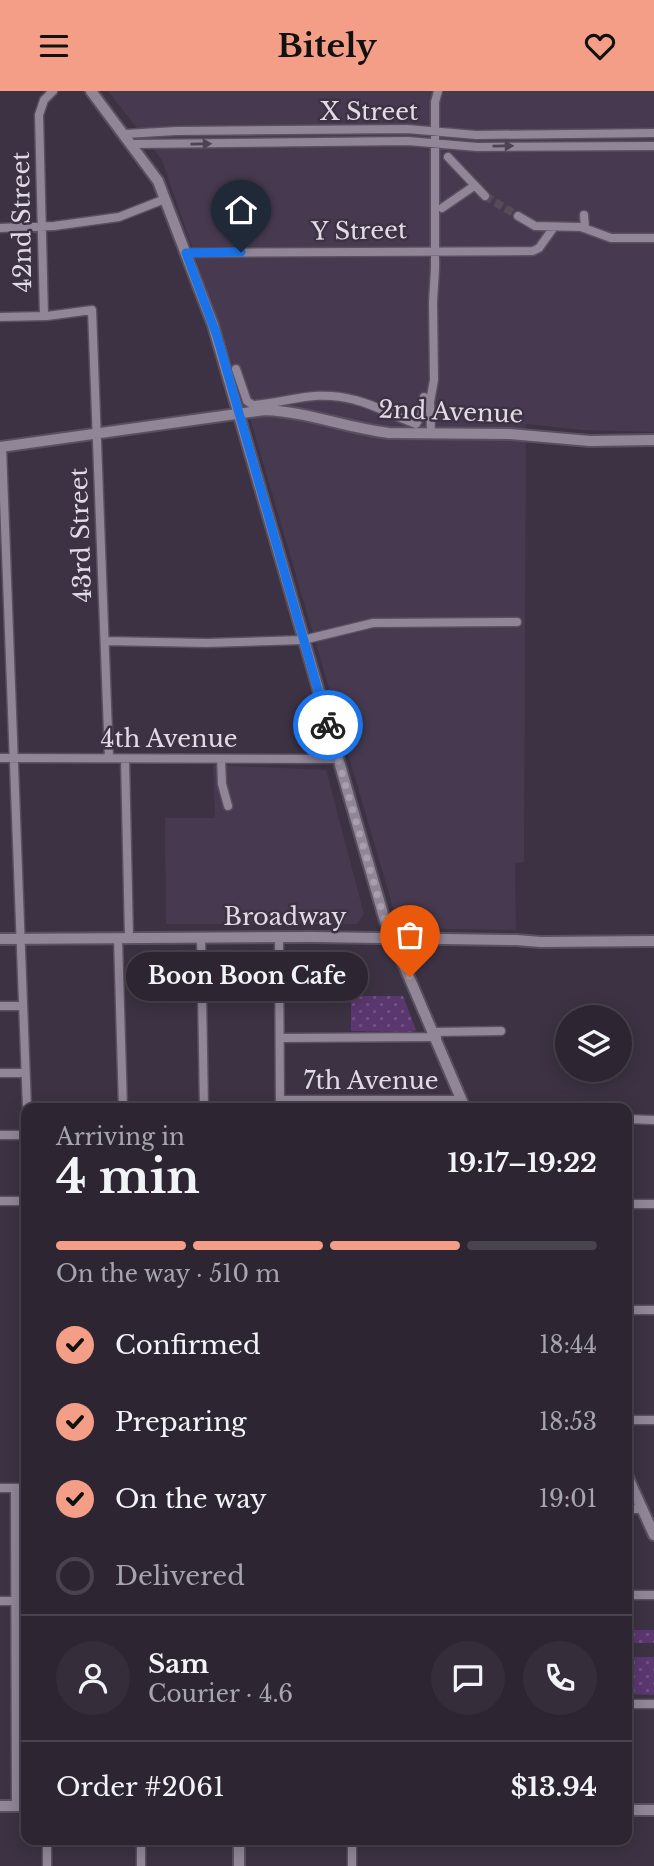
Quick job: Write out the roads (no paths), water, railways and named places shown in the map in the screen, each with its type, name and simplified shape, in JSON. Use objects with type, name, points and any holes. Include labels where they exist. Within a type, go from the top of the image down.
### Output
[{"type":"main road","points":[[91,91],[154,172],[213,325],[385,921],[464,1103]]},
{"type":"main road","name":"2nd Avenue","points":[[1,447],[265,410],[292,412],[370,431],[510,433],[590,440],[654,440]]},
{"type":"main road","name":"Broadway","points":[[0,939],[201,937],[654,941]]},
{"type":"main road","points":[[632,1486],[653,1531]]},
{"type":"main road","points":[[0,1806],[21,1806]]},
{"type":"main road","points":[[632,1810],[654,1810]]},
{"type":"main road","points":[[239,1845],[239,1866]]},
{"type":"street","name":"42nd Street","points":[[44,316],[39,115],[44,100],[53,91]]},
{"type":"street","points":[[431,433],[435,101],[438,91]]},
{"type":"street","name":"X Street","points":[[125,134],[407,129],[476,135],[654,133]]},
{"type":"street","name":"X Street","points":[[133,144],[408,141],[477,147],[654,146]]},
{"type":"street","points":[[445,155],[485,196]]},
{"type":"street","points":[[442,208],[474,186]]},
{"type":"street","points":[[0,228],[42,227],[119,217],[165,199]]},
{"type":"street","points":[[584,215],[585,227]]},
{"type":"street","points":[[518,216],[535,226],[585,227],[611,238],[654,238]]},
{"type":"street","name":"Y Street","points":[[186,253],[533,251],[539,248],[554,227]]},
{"type":"street","name":"43rd Street","points":[[44,316],[92,310],[109,758]]},
{"type":"street","points":[[0,317],[44,316]]},
{"type":"street","points":[[236,369],[247,401],[253,405],[297,397],[343,397],[374,406],[415,424],[422,414],[424,397]]},
{"type":"street","points":[[1,447],[3,558],[10,653],[27,1103]]},
{"type":"street","points":[[104,641],[207,643],[303,640],[373,623],[517,622]]},
{"type":"street","points":[[0,654],[10,653]]},
{"type":"street","name":"4th Avenue","points":[[0,758],[338,759]]},
{"type":"street","points":[[123,1103],[125,758]]},
{"type":"street","points":[[221,759],[222,784],[229,806]]},
{"type":"street","points":[[201,937],[204,1103]]},
{"type":"street","points":[[279,938],[280,1103]]},
{"type":"street","points":[[0,1006],[23,1006]]},
{"type":"street","points":[[280,1038],[501,1031]]},
{"type":"street","points":[[0,1073],[25,1073]]},
{"type":"street","points":[[632,1119],[654,1120]]},
{"type":"street","points":[[0,1135],[21,1135]]},
{"type":"street","points":[[0,1201],[21,1201]]},
{"type":"street","points":[[632,1204],[654,1204]]},
{"type":"street","points":[[632,1310],[654,1310]]},
{"type":"street","points":[[632,1420],[654,1420]]},
{"type":"street","points":[[0,1488],[21,1488]]},
{"type":"street","points":[[15,1488],[16,1700],[21,1806]]},
{"type":"street","points":[[632,1509],[643,1509]]},
{"type":"street","points":[[632,1595],[654,1595]]},
{"type":"street","points":[[0,1601],[21,1601]]},
{"type":"street","points":[[16,1700],[21,1700]]},
{"type":"street","points":[[632,1704],[654,1704]]},
{"type":"street","points":[[47,1845],[47,1866]]},
{"type":"street","points":[[141,1845],[141,1866]]},
{"type":"street","points":[[352,1845],[352,1866]]},
{"type":"tunnel","points":[[485,196],[518,216]]},
{"type":"place","name":"Boon Boon Cafe","points":[[410,977]]}]
